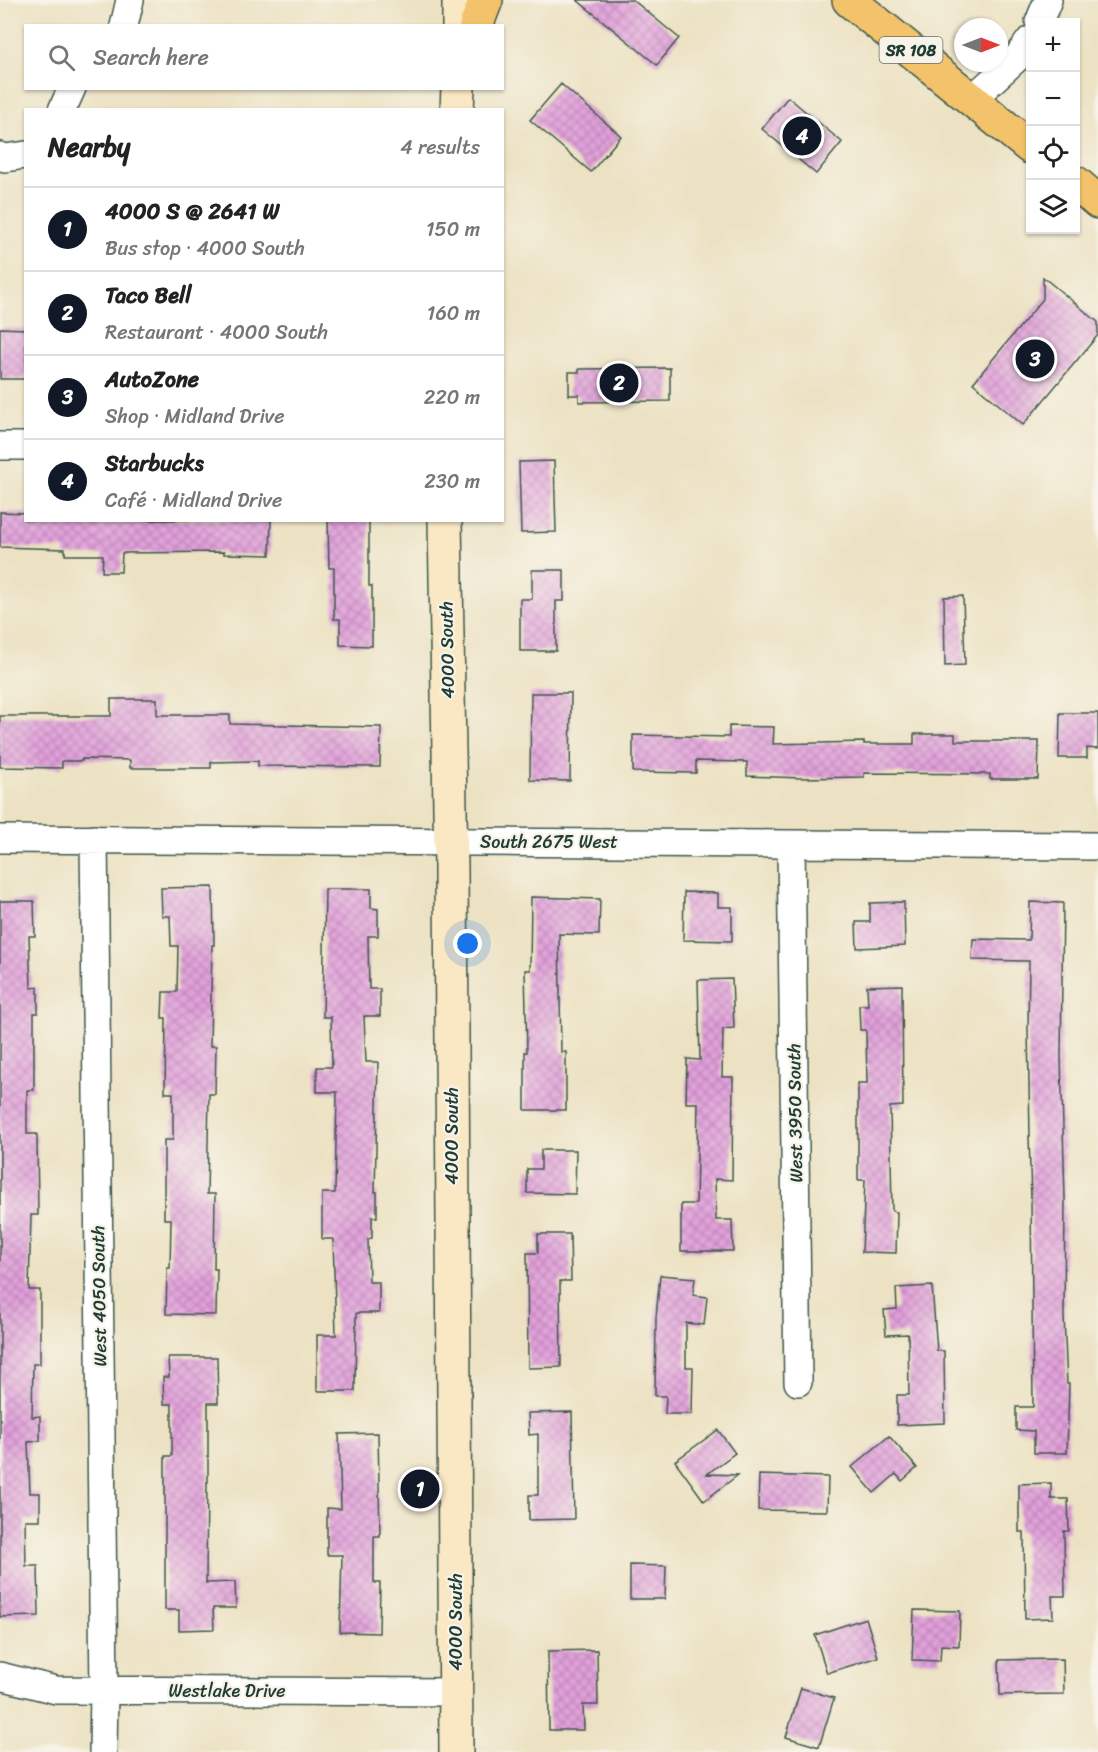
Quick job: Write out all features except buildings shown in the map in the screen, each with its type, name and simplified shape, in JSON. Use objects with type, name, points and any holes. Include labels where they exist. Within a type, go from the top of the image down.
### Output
[{"type":"main road","points":[[477,24],[486,0]]},
{"type":"main road","name":"SR 108","points":[[849,0],[1026,144]]},
{"type":"main road","points":[[1080,186],[1098,202]]},
{"type":"street","points":[[124,24],[129,0]]},
{"type":"street","points":[[459,0],[459,24]]},
{"type":"street","points":[[1041,18],[1048,0]]},
{"type":"street","points":[[972,99],[1017,58],[1026,46]]},
{"type":"street","points":[[63,108],[71,90]]},
{"type":"street","points":[[457,108],[458,90]]},
{"type":"street","points":[[0,156],[5,158],[24,155]]},
{"type":"street","points":[[0,446],[24,446]]},
{"type":"street","name":"4000 South","points":[[445,522],[450,841],[456,1752]]},
{"type":"street","name":"South 2675 West","points":[[0,839],[1098,846]]},
{"type":"street","name":"West 4050 South","points":[[94,839],[103,1752]]},
{"type":"street","name":"West 3950 South","points":[[791,844],[798,1382]]},
{"type":"street","name":"Westlake Drive","points":[[0,1676],[56,1690],[456,1692]]},
{"type":"place","name":"Starbucks","points":[[802,136]]},
{"type":"place","name":"AutoZone","points":[[1035,359]]},
{"type":"place","name":"Taco Bell","points":[[619,383]]},
{"type":"place","name":"4000 S @ 2641 W","points":[[420,1489]]}]
